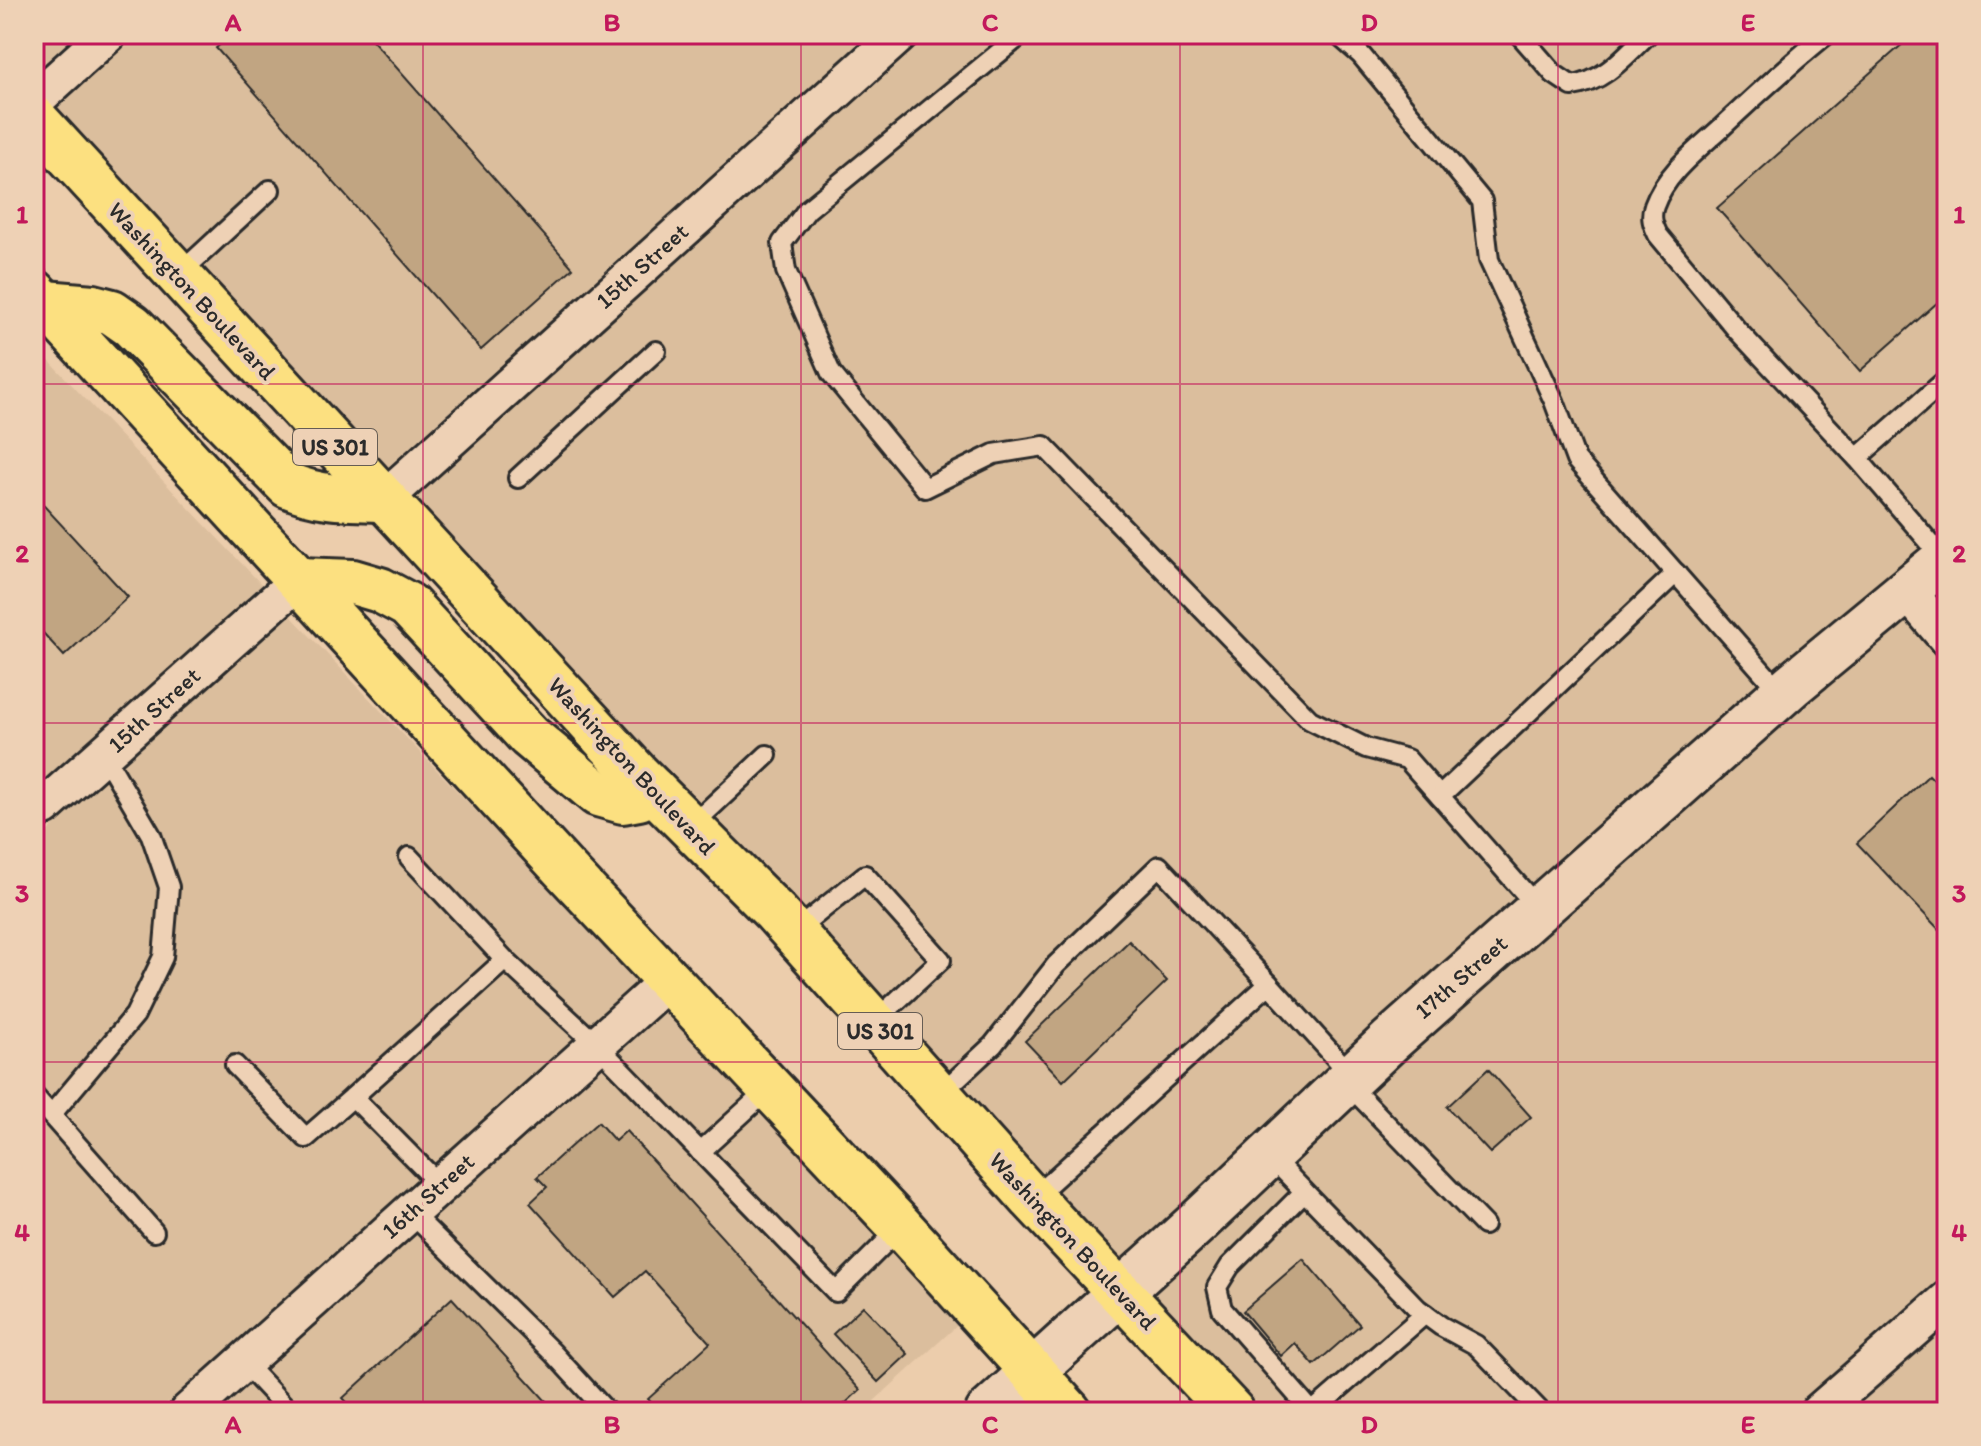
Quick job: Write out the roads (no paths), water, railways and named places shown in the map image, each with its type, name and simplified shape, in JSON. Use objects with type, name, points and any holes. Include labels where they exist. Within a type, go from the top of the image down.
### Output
[{"type":"main road","name":"Washington Boulevard","points":[[34,118],[653,790],[775,912],[1032,1199],[1232,1412]]},
{"type":"main road","points":[[39,298],[112,312],[132,326],[288,485],[309,494],[334,498],[384,499]]},
{"type":"main road","points":[[39,298],[1069,1412]]},
{"type":"main road","points":[[299,580],[353,582],[380,590],[408,605],[529,736],[598,794],[623,801],[639,798],[653,790]]},
{"type":"street","points":[[34,101],[108,34]]},
{"type":"street","name":"15th Street","points":[[384,499],[900,34]]},
{"type":"street","name":"17th Street","points":[[988,1412],[1390,1041],[1782,694],[1946,558]]},
{"type":"street","name":"15th Street","points":[[44,807],[299,580]]},
{"type":"street","points":[[1906,590],[1947,638]]},
{"type":"street","name":"16th Street","points":[[188,1412],[669,980]]},
{"type":"street","points":[[1819,1412],[1947,1300]]},
{"type":"lane","points":[[1022,34],[807,210],[782,243],[786,271],[831,373],[925,488],[994,454],[1044,446],[1310,720],[1366,748],[1407,759],[1539,909]]},
{"type":"lane","points":[[1337,34],[1361,55],[1482,201],[1489,260],[1554,401],[1576,460],[1782,694]]},
{"type":"lane","points":[[1519,34],[1554,74],[1572,86],[1603,76],[1648,34]]},
{"type":"lane","points":[[1827,34],[1777,75],[1676,170],[1653,209],[1652,222],[1658,235],[1737,330],[1946,558]]},
{"type":"lane","points":[[178,275],[270,190]]},
{"type":"lane","points":[[518,478],[656,351]]},
{"type":"lane","points":[[1857,458],[1947,379]]},
{"type":"lane","points":[[1440,796],[1676,573]]},
{"type":"lane","points":[[51,1115],[135,1015],[163,957],[169,887],[151,835],[104,755]]},
{"type":"lane","points":[[689,827],[767,755]]},
{"type":"lane","points":[[409,857],[505,960],[597,1045],[836,1292],[901,1227]]},
{"type":"lane","points":[[938,1096],[993,1045],[1056,965],[1159,866],[1484,1225]]},
{"type":"lane","points":[[793,933],[865,875],[941,960],[873,1023]]},
{"type":"lane","points":[[235,1065],[306,1138],[505,960]]},
{"type":"lane","points":[[1032,1199],[1269,984]]},
{"type":"lane","points":[[700,1152],[770,1088]]},
{"type":"lane","points":[[34,1096],[154,1232]]},
{"type":"lane","points":[[353,1097],[440,1185]]},
{"type":"lane","points":[[1269,1155],[1418,1309],[1476,1345],[1541,1412]]},
{"type":"lane","points":[[1304,1192],[1230,1266],[1217,1287],[1222,1309],[1312,1412],[1425,1314]]},
{"type":"lane","points":[[410,1212],[553,1353],[607,1412]]},
{"type":"lane","points":[[243,1362],[290,1412]]}]
